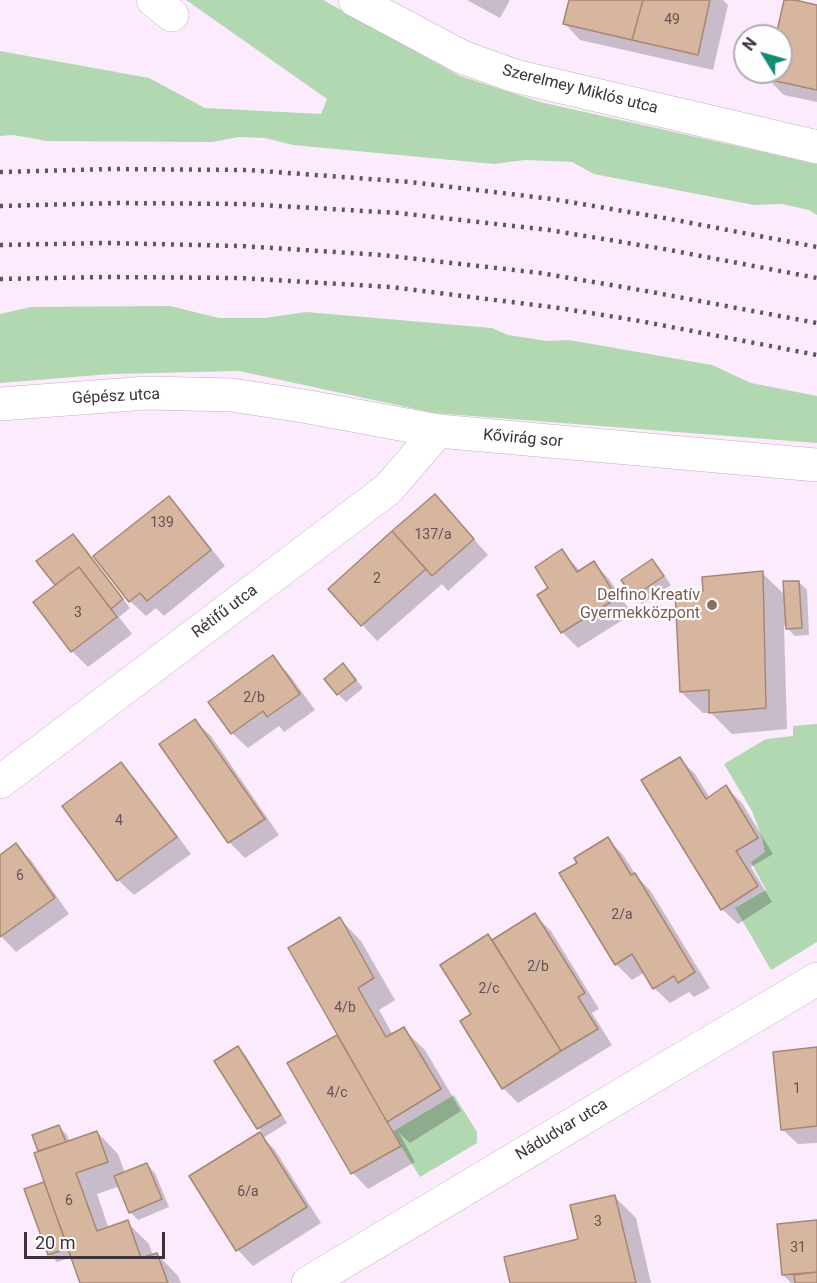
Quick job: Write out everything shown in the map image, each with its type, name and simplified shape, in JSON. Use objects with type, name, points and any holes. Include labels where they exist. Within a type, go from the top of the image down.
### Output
[{"type":"street","name":"Szerelmey Miklós utca","points":[[355,0],[462,57],[515,76],[817,147]]},
{"type":"street","name":"Gépész utca","points":[[0,404],[147,393],[232,395]]},
{"type":"street","name":"Kővirág sor","points":[[232,395],[438,431],[817,465]]},
{"type":"street","name":"Rétifű utca","points":[[0,782],[388,489],[438,431]]},
{"type":"street","name":"Nádudvar utca","points":[[309,1283],[817,979]]},
{"type":"green space","points":[[186,0],[323,0],[460,76],[540,102],[817,164],[817,215],[809,210],[782,204],[754,205],[594,174],[572,162],[525,160],[494,164],[293,145],[265,138],[239,137],[212,142],[47,141],[13,135],[0,136],[0,51],[149,78],[205,108],[321,114],[327,99]]},
{"type":"green space","points":[[170,306],[219,318],[265,318],[306,312],[492,328],[508,335],[547,341],[569,340],[712,365],[751,383],[817,396],[817,443],[434,413],[239,371],[111,374],[0,383],[0,314],[31,307]]},
{"type":"green space","points":[[817,724],[817,942],[771,970],[735,908],[766,890],[751,862],[765,852],[752,811],[724,764],[766,739],[793,736],[793,726]]},
{"type":"green space","points":[[454,1095],[477,1132],[477,1143],[420,1177],[392,1132]]},
{"type":"building","points":[[569,0],[643,0],[632,40],[563,24]]},
{"type":"building","points":[[643,0],[710,0],[698,55],[632,40]]},
{"type":"building","points":[[784,0],[817,5],[817,90],[789,84],[793,84],[793,24],[779,24]]},
{"type":"building","points":[[435,494],[474,539],[432,576],[392,531]]},
{"type":"building","points":[[169,496],[211,550],[147,601],[140,593],[129,602],[93,556]]},
{"type":"building","points":[[392,531],[426,569],[361,626],[328,589]]},
{"type":"building","points":[[73,534],[123,599],[111,609],[79,567],[55,585],[36,561]]},
{"type":"building","points":[[562,549],[577,572],[594,561],[617,598],[561,633],[537,595],[548,588],[535,567]]},
{"type":"building","points":[[652,559],[664,576],[633,597],[621,580]]},
{"type":"building","points":[[79,567],[117,617],[71,652],[33,602]]},
{"type":"building","points":[[763,571],[766,708],[709,713],[709,690],[680,692],[675,592],[703,591],[702,577]]},
{"type":"building","points":[[783,581],[799,581],[802,628],[786,629]]},
{"type":"building","points":[[273,655],[300,694],[267,717],[263,711],[231,734],[208,702]]},
{"type":"building","points":[[343,663],[356,680],[337,695],[324,679]]},
{"type":"building","points":[[195,719],[265,819],[228,843],[159,744]]},
{"type":"building","points":[[680,757],[706,799],[726,785],[758,838],[736,851],[758,886],[721,910],[641,780]]},
{"type":"building","points":[[121,762],[177,837],[117,881],[62,806]]},
{"type":"building","points":[[608,837],[631,875],[635,873],[695,972],[678,983],[674,976],[653,989],[632,954],[615,965],[559,873],[577,863],[574,858]]},
{"type":"building","points":[[16,843],[55,898],[0,937],[0,855]]},
{"type":"building","points":[[535,913],[585,993],[578,997],[598,1029],[561,1051],[492,940]]},
{"type":"building","points":[[340,917],[374,978],[358,988],[386,1037],[404,1027],[441,1089],[387,1122],[288,948]]},
{"type":"building","points":[[488,934],[561,1051],[502,1089],[460,1021],[471,1014],[440,965]]},
{"type":"building","points":[[337,1035],[401,1146],[351,1174],[287,1063]]},
{"type":"building","points":[[238,1046],[281,1115],[257,1129],[214,1061]]},
{"type":"building","points":[[817,1047],[817,1126],[781,1130],[773,1052]]},
{"type":"building","points":[[59,1125],[66,1142],[38,1151],[32,1135]]},
{"type":"building","points":[[97,1131],[108,1162],[76,1173],[97,1231],[128,1220],[141,1258],[157,1253],[168,1283],[80,1283],[34,1153]]},
{"type":"building","points":[[260,1132],[307,1207],[236,1251],[189,1176]]},
{"type":"building","points":[[147,1163],[162,1199],[129,1213],[114,1176]]},
{"type":"building","points":[[44,1182],[68,1248],[48,1255],[24,1189]]},
{"type":"building","points":[[615,1195],[636,1283],[510,1283],[504,1257],[578,1239],[570,1205]]},
{"type":"building","points":[[817,1220],[817,1272],[782,1275],[777,1224]]},
{"type":"building","points":[[817,1272],[817,1283],[795,1283],[794,1275]]},
{"type":"railway","points":[[0,172],[111,169],[248,170],[410,182],[552,199],[817,247]]},
{"type":"railway","points":[[0,206],[117,203],[245,204],[399,213],[549,230],[817,278]]},
{"type":"railway","points":[[0,245],[108,243],[241,246],[382,255],[540,273],[817,323]]},
{"type":"railway","points":[[0,279],[240,278],[391,287],[559,308],[817,355]]},
{"type":"place","name":"Delfino Kreatív Gyermekközpont","points":[[712,605]]}]
